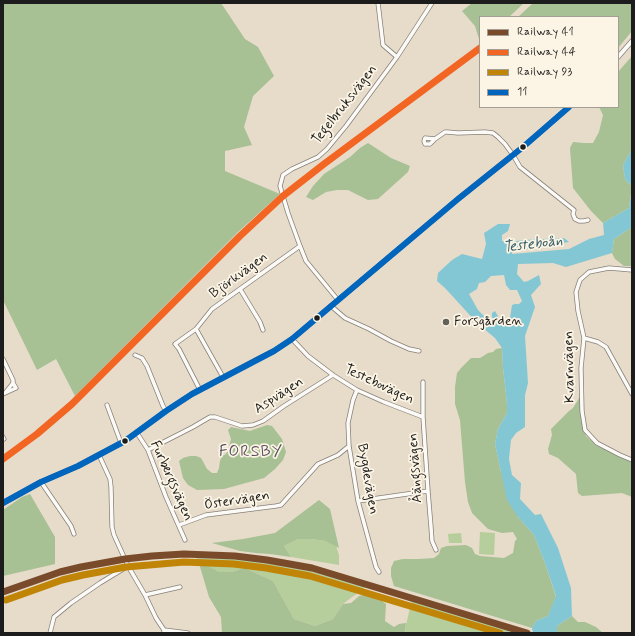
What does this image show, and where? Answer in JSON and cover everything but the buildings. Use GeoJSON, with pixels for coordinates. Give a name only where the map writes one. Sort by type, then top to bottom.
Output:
{"type":"FeatureCollection","features":[{"type":"Feature","properties":{"kind":"street"},"geometry":{"type":"LineString","coordinates":[[378,3],[383,45],[397,57]]}},
{"type":"Feature","properties":{"kind":"street","name":"Tegelbruksvägen"},"geometry":{"type":"LineString","coordinates":[[338,300],[306,261],[288,213],[280,186],[283,175],[292,169],[318,157],[327,149],[397,57],[432,3]]}},
{"type":"Feature","properties":{"kind":"street"},"geometry":{"type":"LineString","coordinates":[[619,57],[632,41]]}},
{"type":"Feature","properties":{"kind":"street"},"geometry":{"type":"LineString","coordinates":[[3,503],[41,482],[99,456],[136,433],[166,410],[192,394],[274,351],[292,339],[568,108]]}},
{"type":"Feature","properties":{"kind":"street"},"geometry":{"type":"LineString","coordinates":[[436,139],[444,132],[493,133],[505,144],[520,168],[574,210],[573,214],[575,219],[579,222],[588,220]]}},
{"type":"Feature","properties":{"kind":"street","name":"Björkvägen"},"geometry":{"type":"LineString","coordinates":[[200,390],[176,344],[196,329],[212,309],[300,246]]}},
{"type":"Feature","properties":{"kind":"street","name":"Kvarnvägen"},"geometry":{"type":"LineString","coordinates":[[632,270],[609,268],[589,272],[580,280],[576,292],[578,311],[584,338],[581,368],[582,411],[585,430],[598,443],[632,460]]}},
{"type":"Feature","properties":{"kind":"street"},"geometry":{"type":"LineString","coordinates":[[240,289],[260,322],[263,330]]}},
{"type":"Feature","properties":{"kind":"street"},"geometry":{"type":"LineString","coordinates":[[331,306],[345,318],[369,329],[391,342],[419,351]]}},
{"type":"Feature","properties":{"kind":"street"},"geometry":{"type":"LineString","coordinates":[[196,329],[223,377]]}},
{"type":"Feature","properties":{"kind":"street"},"geometry":{"type":"LineString","coordinates":[[584,338],[598,342],[606,347],[632,394]]}},
{"type":"Feature","properties":{"kind":"street","name":"Testebovägen"},"geometry":{"type":"LineString","coordinates":[[292,339],[308,356],[333,375],[357,390],[423,417]]}},
{"type":"Feature","properties":{"kind":"street"},"geometry":{"type":"LineString","coordinates":[[135,355],[142,358],[147,366],[166,410]]}},
{"type":"Feature","properties":{"kind":"street"},"geometry":{"type":"LineString","coordinates":[[3,359],[16,388],[4,394]]}},
{"type":"Feature","properties":{"kind":"street","name":"Aspvägen"},"geometry":{"type":"LineString","coordinates":[[148,450],[210,417],[215,417],[242,426],[256,424],[263,421],[333,375]]}},
{"type":"Feature","properties":{"kind":"street","name":"Åängsvägen"},"geometry":{"type":"LineString","coordinates":[[423,382],[423,417],[428,491],[432,540],[436,550]]}},
{"type":"Feature","properties":{"kind":"street","name":"Bygdevägen"},"geometry":{"type":"LineString","coordinates":[[357,390],[353,400],[348,423],[349,446],[358,501],[376,567],[379,572]]}},
{"type":"Feature","properties":{"kind":"street"},"geometry":{"type":"LineString","coordinates":[[107,405],[121,443]]}},
{"type":"Feature","properties":{"kind":"street","name":"Furbergsvägen"},"geometry":{"type":"LineString","coordinates":[[136,433],[148,450],[166,497],[185,540]]}},
{"type":"Feature","properties":{"kind":"street","name":"Östervägen"},"geometry":{"type":"LineString","coordinates":[[179,525],[206,515],[280,505],[318,464],[338,455],[349,446]]}},
{"type":"Feature","properties":{"kind":"street"},"geometry":{"type":"LineString","coordinates":[[99,456],[110,479],[113,531],[128,566],[164,631],[188,633]]}},
{"type":"Feature","properties":{"kind":"street"},"geometry":{"type":"LineString","coordinates":[[41,482],[71,526],[74,534]]}},
{"type":"Feature","properties":{"kind":"street"},"geometry":{"type":"LineString","coordinates":[[358,501],[428,491]]}},
{"type":"Feature","properties":{"kind":"street"},"geometry":{"type":"LineString","coordinates":[[50,633],[54,617],[100,583],[128,566]]}},
{"type":"Feature","properties":{"kind":"street"},"geometry":{"type":"LineString","coordinates":[[145,595],[180,588]]}},
{"type":"Feature","properties":{"kind":"green space"},"geometry":{"type":"Polygon","coordinates":[[[3,3],[221,3],[245,39],[258,47],[274,76],[253,96],[244,127],[252,145],[225,151],[225,171],[280,194],[237,233],[75,396],[56,359],[37,370],[3,300],[3,3]]]}},
{"type":"Feature","properties":{"kind":"green space"},"geometry":{"type":"Polygon","coordinates":[[[472,3],[524,3],[510,16],[479,16],[479,39],[475,26],[462,11],[472,3]]]}},
{"type":"Feature","properties":{"kind":"green space"},"geometry":{"type":"Polygon","coordinates":[[[533,3],[632,3],[632,31],[619,47],[619,16],[519,16],[533,3]]]}},
{"type":"Feature","properties":{"kind":"green space"},"geometry":{"type":"Polygon","coordinates":[[[632,56],[632,149],[623,165],[625,179],[632,186],[629,208],[603,223],[591,211],[573,188],[570,148],[573,142],[593,143],[599,132],[603,115],[600,108],[619,108],[619,71],[632,56]]]}},
{"type":"Feature","properties":{"kind":"green space"},"geometry":{"type":"Polygon","coordinates":[[[368,143],[391,158],[410,166],[408,172],[378,199],[368,200],[348,190],[326,192],[313,200],[306,197],[313,186],[324,174],[368,143]]]}},
{"type":"Feature","properties":{"kind":"green space"},"geometry":{"type":"Polygon","coordinates":[[[632,227],[632,266],[624,266],[615,259],[612,253],[614,239],[632,227]]]}},
{"type":"Feature","properties":{"kind":"green space"},"geometry":{"type":"Polygon","coordinates":[[[502,348],[507,413],[498,429],[495,444],[501,472],[518,517],[534,535],[556,597],[548,616],[536,621],[532,628],[394,586],[391,576],[391,568],[394,561],[403,559],[434,558],[439,554],[441,548],[447,546],[466,545],[472,548],[475,554],[480,556],[504,558],[513,553],[515,541],[517,539],[513,532],[502,533],[488,529],[472,513],[468,502],[465,482],[460,420],[455,404],[457,373],[462,367],[471,358],[480,358],[496,349],[502,348]]]}},
{"type":"Feature","properties":{"kind":"green space"},"geometry":{"type":"Polygon","coordinates":[[[580,396],[582,425],[586,436],[597,446],[632,460],[632,497],[622,493],[582,496],[578,493],[576,474],[558,458],[549,454],[548,449],[552,435],[551,429],[573,408],[580,396]]]}},
{"type":"Feature","properties":{"kind":"green space"},"geometry":{"type":"Polygon","coordinates":[[[267,425],[272,426],[282,439],[286,452],[283,460],[264,478],[224,489],[197,490],[188,485],[183,478],[179,461],[190,456],[201,458],[207,469],[212,473],[217,473],[222,456],[226,454],[228,450],[231,439],[228,430],[231,427],[250,431],[267,425]]]}},
{"type":"Feature","properties":{"kind":"green space"},"geometry":{"type":"Polygon","coordinates":[[[30,494],[55,537],[55,564],[3,576],[3,510],[22,497],[30,494]]]}},
{"type":"Feature","properties":{"kind":"green space"},"geometry":{"type":"Polygon","coordinates":[[[319,500],[330,509],[339,548],[325,541],[298,539],[284,546],[291,557],[240,551],[212,543],[275,533],[319,500]]]}},
{"type":"Feature","properties":{"kind":"green space"},"geometry":{"type":"Polygon","coordinates":[[[480,532],[495,533],[494,555],[479,554],[480,532]]]}},
{"type":"Feature","properties":{"kind":"green space"},"geometry":{"type":"Polygon","coordinates":[[[461,533],[462,543],[449,543],[448,534],[461,533]]]}},
{"type":"Feature","properties":{"kind":"green space"},"geometry":{"type":"Polygon","coordinates":[[[298,539],[325,541],[336,546],[339,555],[339,565],[291,557],[284,546],[298,539]]]}},
{"type":"Feature","properties":{"kind":"green space"},"geometry":{"type":"Polygon","coordinates":[[[196,558],[235,559],[266,563],[311,571],[365,587],[343,604],[333,619],[315,626],[294,619],[273,581],[247,569],[232,572],[219,572],[196,558]]]}},
{"type":"Feature","properties":{"kind":"green space"},"geometry":{"type":"Polygon","coordinates":[[[198,560],[219,572],[232,572],[247,569],[273,581],[294,619],[315,626],[333,619],[343,604],[351,603],[359,596],[371,593],[386,604],[385,621],[394,627],[399,624],[406,623],[405,633],[222,633],[221,617],[209,597],[198,560]]]}},
{"type":"Feature","properties":{"kind":"green space"},"geometry":{"type":"Polygon","coordinates":[[[412,599],[482,622],[521,633],[405,633],[412,599]]]}},
{"type":"Feature","properties":{"kind":"green space"},"geometry":{"type":"Polygon","coordinates":[[[572,616],[578,622],[585,622],[596,627],[603,633],[557,633],[557,626],[572,616]]]}},
{"type":"Feature","properties":{"kind":"water"},"geometry":{"type":"Polygon","coordinates":[[[632,149],[632,186],[625,179],[623,165],[632,149]]]}},
{"type":"Feature","properties":{"kind":"water","name":"Testeboån"},"geometry":{"type":"Polygon","coordinates":[[[632,189],[632,227],[614,239],[612,253],[566,267],[553,263],[518,264],[517,274],[524,282],[539,275],[541,284],[531,295],[535,307],[525,336],[528,383],[525,395],[525,427],[516,433],[511,440],[509,459],[512,475],[521,483],[520,499],[535,515],[541,514],[558,548],[571,588],[572,616],[557,626],[557,633],[533,633],[532,628],[536,621],[548,616],[556,596],[534,535],[518,517],[507,500],[495,444],[498,429],[507,413],[502,348],[495,338],[477,323],[437,281],[438,273],[452,260],[462,254],[482,259],[486,244],[484,233],[498,224],[510,224],[508,231],[502,235],[502,241],[511,242],[564,238],[569,242],[513,251],[512,254],[569,249],[589,239],[604,235],[603,223],[629,208],[632,189]],[[504,275],[491,276],[485,282],[479,283],[477,289],[469,294],[478,310],[489,321],[492,321],[492,313],[495,311],[500,320],[505,321],[510,318],[512,305],[519,304],[522,301],[517,290],[510,290],[506,285],[504,275]]]}},
{"type":"Feature","properties":{"kind":"rail line","name":"44"},"geometry":{"type":"LineString","coordinates":[[3,459],[37,434],[72,404],[240,236],[283,196],[479,49]]}},
{"type":"Feature","properties":{"kind":"rail line","name":"41"},"geometry":{"type":"LineString","coordinates":[[3,592],[60,572],[125,559],[184,554],[235,556],[312,568],[527,633]]}},
{"type":"Feature","properties":{"kind":"rail line","name":"93"},"geometry":{"type":"LineString","coordinates":[[6,600],[62,580],[126,567],[184,562],[234,564],[310,576],[500,633]]}},
{"type":"Feature","properties":{"kind":"transit line","name":"11"},"geometry":{"type":"LineString","coordinates":[[3,503],[41,482],[78,466],[125,441],[192,394],[274,351],[292,339],[568,108]]}},
{"type":"Feature","properties":{"kind":"place","name":"Forsgården"},"geometry":{"type":"Point","coordinates":[446,322]}},
{"type":"Feature","properties":{"kind":"district","name":"FORSBY"},"geometry":{"type":"Point","coordinates":[251,453]}}]}
